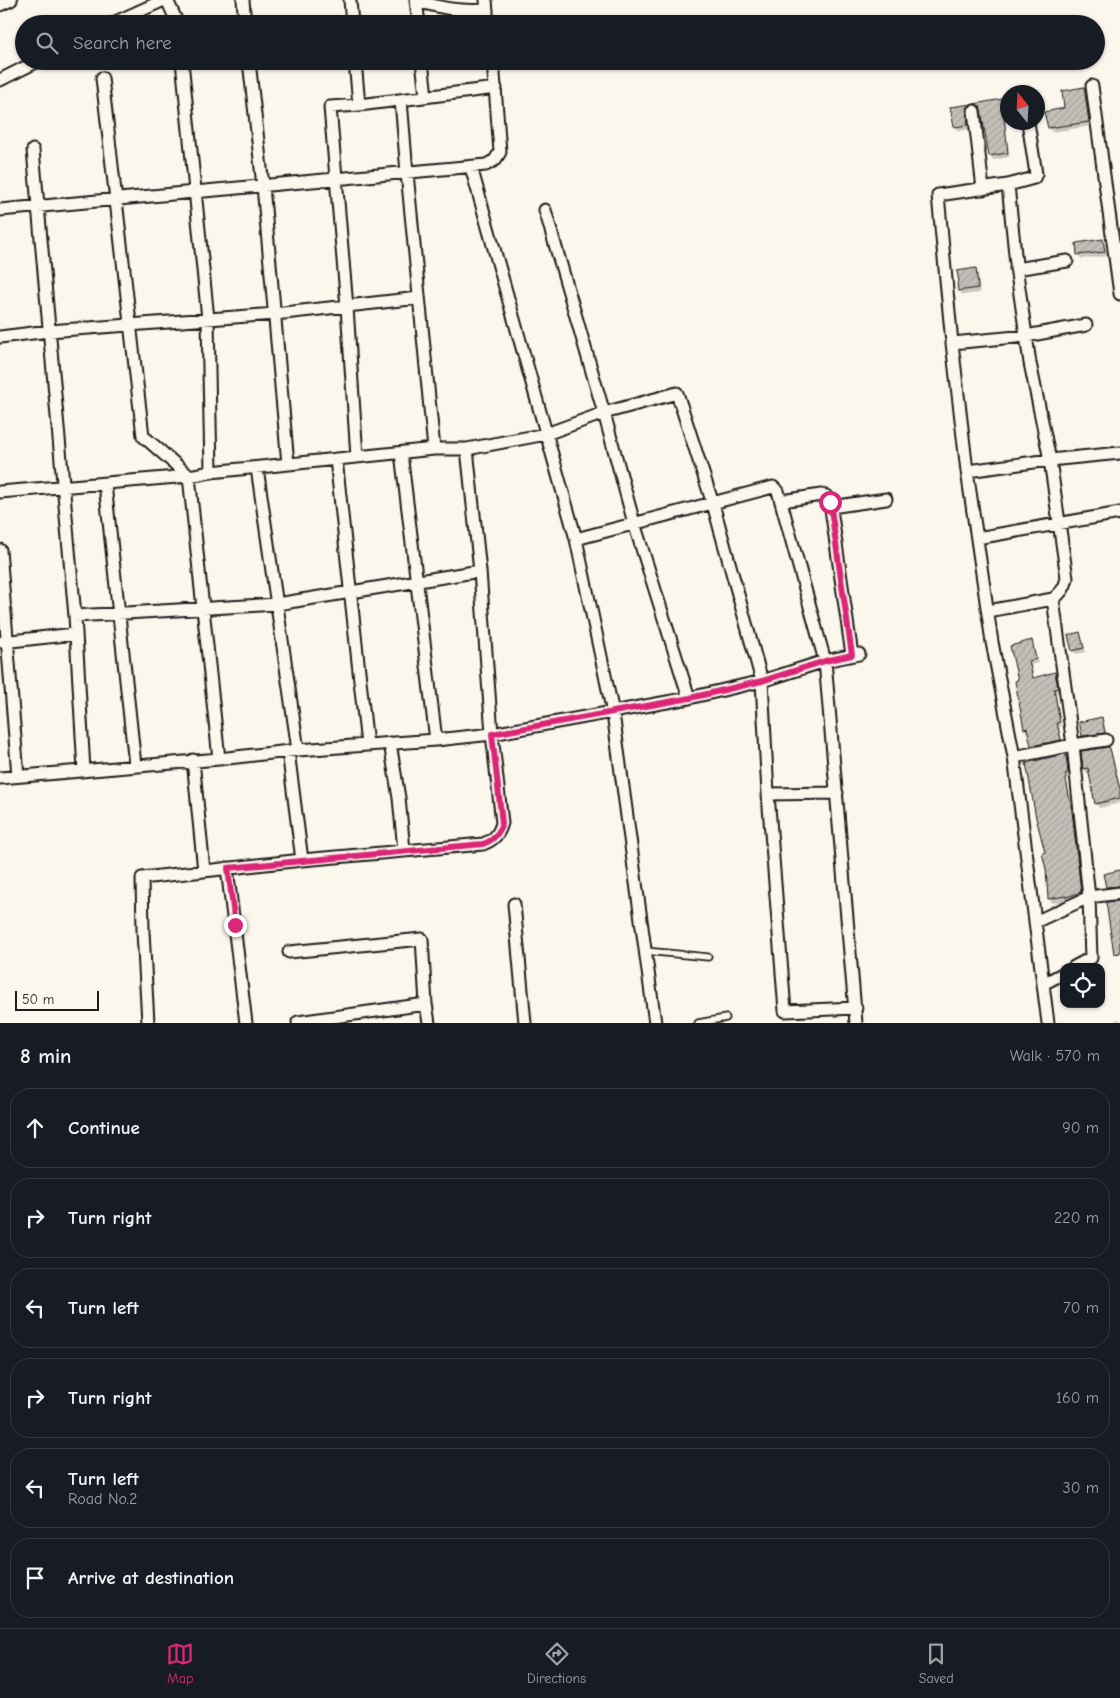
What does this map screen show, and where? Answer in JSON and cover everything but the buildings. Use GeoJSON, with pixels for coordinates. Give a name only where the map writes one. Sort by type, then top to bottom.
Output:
{"type":"FeatureCollection","features":[{"type":"Feature","properties":{"kind":"street"},"geometry":{"type":"LineString","coordinates":[[0,5],[11,0]]}},
{"type":"Feature","properties":{"kind":"street"},"geometry":{"type":"LineString","coordinates":[[131,15],[165,0],[173,15]]}},
{"type":"Feature","properties":{"kind":"street"},"geometry":{"type":"LineString","coordinates":[[243,0],[244,15]]}},
{"type":"Feature","properties":{"kind":"street"},"geometry":{"type":"LineString","coordinates":[[350,0],[351,15]]}},
{"type":"Feature","properties":{"kind":"street"},"geometry":{"type":"LineString","coordinates":[[418,15],[416,0],[450,10],[470,11],[486,5]]}},
{"type":"Feature","properties":{"kind":"street"},"geometry":{"type":"LineString","coordinates":[[0,80],[20,70]]}},
{"type":"Feature","properties":{"kind":"street"},"geometry":{"type":"LineString","coordinates":[[183,70],[208,319],[211,472]]}},
{"type":"Feature","properties":{"kind":"street"},"geometry":{"type":"LineString","coordinates":[[250,70],[263,186],[288,464]]}},
{"type":"Feature","properties":{"kind":"street"},"geometry":{"type":"LineString","coordinates":[[356,70],[359,105]]}},
{"type":"Feature","properties":{"kind":"street"},"geometry":{"type":"LineString","coordinates":[[423,70],[426,96]]}},
{"type":"Feature","properties":{"kind":"street"},"geometry":{"type":"LineString","coordinates":[[0,210],[486,165],[495,160],[500,152],[494,70]]}},
{"type":"Feature","properties":{"kind":"street"},"geometry":{"type":"LineString","coordinates":[[102,78],[143,436],[189,476],[219,759]]}},
{"type":"Feature","properties":{"kind":"street"},"geometry":{"type":"LineString","coordinates":[[1092,86],[1120,294]]}},
{"type":"Feature","properties":{"kind":"street"},"geometry":{"type":"LineString","coordinates":[[357,457],[347,307],[330,107],[496,88]]}},
{"type":"Feature","properties":{"kind":"street"},"geometry":{"type":"LineString","coordinates":[[401,100],[434,449]]}},
{"type":"Feature","properties":{"kind":"street"},"geometry":{"type":"LineString","coordinates":[[974,111],[983,189]]}},
{"type":"Feature","properties":{"kind":"street"},"geometry":{"type":"LineString","coordinates":[[1029,130],[1036,174],[1034,178],[1008,185],[938,195],[952,343],[967,471],[988,611],[1014,757],[1048,1023]]}},
{"type":"Feature","properties":{"kind":"street"},"geometry":{"type":"LineString","coordinates":[[33,150],[75,616],[84,770]]}},
{"type":"Feature","properties":{"kind":"street"},"geometry":{"type":"LineString","coordinates":[[471,167],[576,540],[614,713],[655,1023]]}},
{"type":"Feature","properties":{"kind":"street"},"geometry":{"type":"LineString","coordinates":[[988,611],[1053,599],[1065,586],[1067,578],[1050,460],[1030,363],[1016,269],[1008,185]]}},
{"type":"Feature","properties":{"kind":"street"},"geometry":{"type":"LineString","coordinates":[[545,210],[604,412],[634,523],[690,698]]}},
{"type":"Feature","properties":{"kind":"street"},"geometry":{"type":"LineString","coordinates":[[1016,269],[1067,261]]}},
{"type":"Feature","properties":{"kind":"street"},"geometry":{"type":"LineString","coordinates":[[0,337],[131,324],[275,314],[419,298]]}},
{"type":"Feature","properties":{"kind":"street"},"geometry":{"type":"LineString","coordinates":[[952,343],[1026,336],[1086,325]]}},
{"type":"Feature","properties":{"kind":"street"},"geometry":{"type":"LineString","coordinates":[[0,492],[189,476],[211,472],[434,449],[467,449],[546,434],[604,412],[677,393],[713,504],[762,681],[768,794],[785,1011],[856,1008]]}},
{"type":"Feature","properties":{"kind":"street"},"geometry":{"type":"LineString","coordinates":[[148,1023],[142,878],[302,860],[483,844],[490,841],[499,832],[502,823],[492,734],[480,571],[467,449]]}},
{"type":"Feature","properties":{"kind":"street"},"geometry":{"type":"LineString","coordinates":[[402,453],[436,740]]}},
{"type":"Feature","properties":{"kind":"street"},"geometry":{"type":"LineString","coordinates":[[967,471],[1120,453]]}},
{"type":"Feature","properties":{"kind":"street"},"geometry":{"type":"LineString","coordinates":[[336,460],[367,745]]}},
{"type":"Feature","properties":{"kind":"street"},"geometry":{"type":"LineString","coordinates":[[257,468],[277,604],[293,751],[302,860]]}},
{"type":"Feature","properties":{"kind":"street"},"geometry":{"type":"LineString","coordinates":[[105,484],[135,765]]}},
{"type":"Feature","properties":{"kind":"street"},"geometry":{"type":"LineString","coordinates":[[576,540],[773,487],[778,491],[825,661],[856,1023]]}},
{"type":"Feature","properties":{"kind":"street"},"geometry":{"type":"LineString","coordinates":[[0,778],[492,734],[690,698],[762,681],[825,661],[855,654],[830,502],[826,496],[821,495],[782,501]]}},
{"type":"Feature","properties":{"kind":"street"},"geometry":{"type":"LineString","coordinates":[[831,507],[886,499]]}},
{"type":"Feature","properties":{"kind":"street"},"geometry":{"type":"LineString","coordinates":[[977,538],[1120,513]]}},
{"type":"Feature","properties":{"kind":"street"},"geometry":{"type":"LineString","coordinates":[[0,550],[4,642],[18,776]]}},
{"type":"Feature","properties":{"kind":"street"},"geometry":{"type":"LineString","coordinates":[[75,616],[277,604],[480,571]]}},
{"type":"Feature","properties":{"kind":"street"},"geometry":{"type":"LineString","coordinates":[[1053,599],[1073,746],[1089,897],[1091,958],[1082,963]]}},
{"type":"Feature","properties":{"kind":"street"},"geometry":{"type":"LineString","coordinates":[[4,642],[75,634]]}},
{"type":"Feature","properties":{"kind":"street"},"geometry":{"type":"LineString","coordinates":[[1014,757],[1106,740]]}},
{"type":"Feature","properties":{"kind":"street"},"geometry":{"type":"LineString","coordinates":[[390,743],[399,798],[404,850]]}},
{"type":"Feature","properties":{"kind":"street"},"geometry":{"type":"LineString","coordinates":[[192,760],[204,871]]}},
{"type":"Feature","properties":{"kind":"street"},"geometry":{"type":"LineString","coordinates":[[768,794],[837,793]]}},
{"type":"Feature","properties":{"kind":"street"},"geometry":{"type":"LineString","coordinates":[[228,868],[246,1023]]}},
{"type":"Feature","properties":{"kind":"street"},"geometry":{"type":"LineString","coordinates":[[1036,922],[1089,897],[1120,893]]}},
{"type":"Feature","properties":{"kind":"street"},"geometry":{"type":"LineString","coordinates":[[514,904],[525,1023]]}},
{"type":"Feature","properties":{"kind":"street"},"geometry":{"type":"LineString","coordinates":[[289,952],[422,939],[429,1023]]}},
{"type":"Feature","properties":{"kind":"street"},"geometry":{"type":"LineString","coordinates":[[1043,984],[1060,974]]}},
{"type":"Feature","properties":{"kind":"street"},"geometry":{"type":"LineString","coordinates":[[298,1022],[426,1004]]}},
{"type":"Feature","properties":{"kind":"lane"},"geometry":{"type":"LineString","coordinates":[[645,951],[708,957]]}},
{"type":"Feature","properties":{"kind":"lane"},"geometry":{"type":"LineString","coordinates":[[698,1023],[726,1018]]}},
{"type":"Feature","properties":{"kind":"route"},"geometry":{"type":"LineString","coordinates":[[235,925],[228,868],[483,844],[496,837],[502,823],[492,734],[690,698],[762,681],[825,661],[852,655],[830,502]]}}]}
